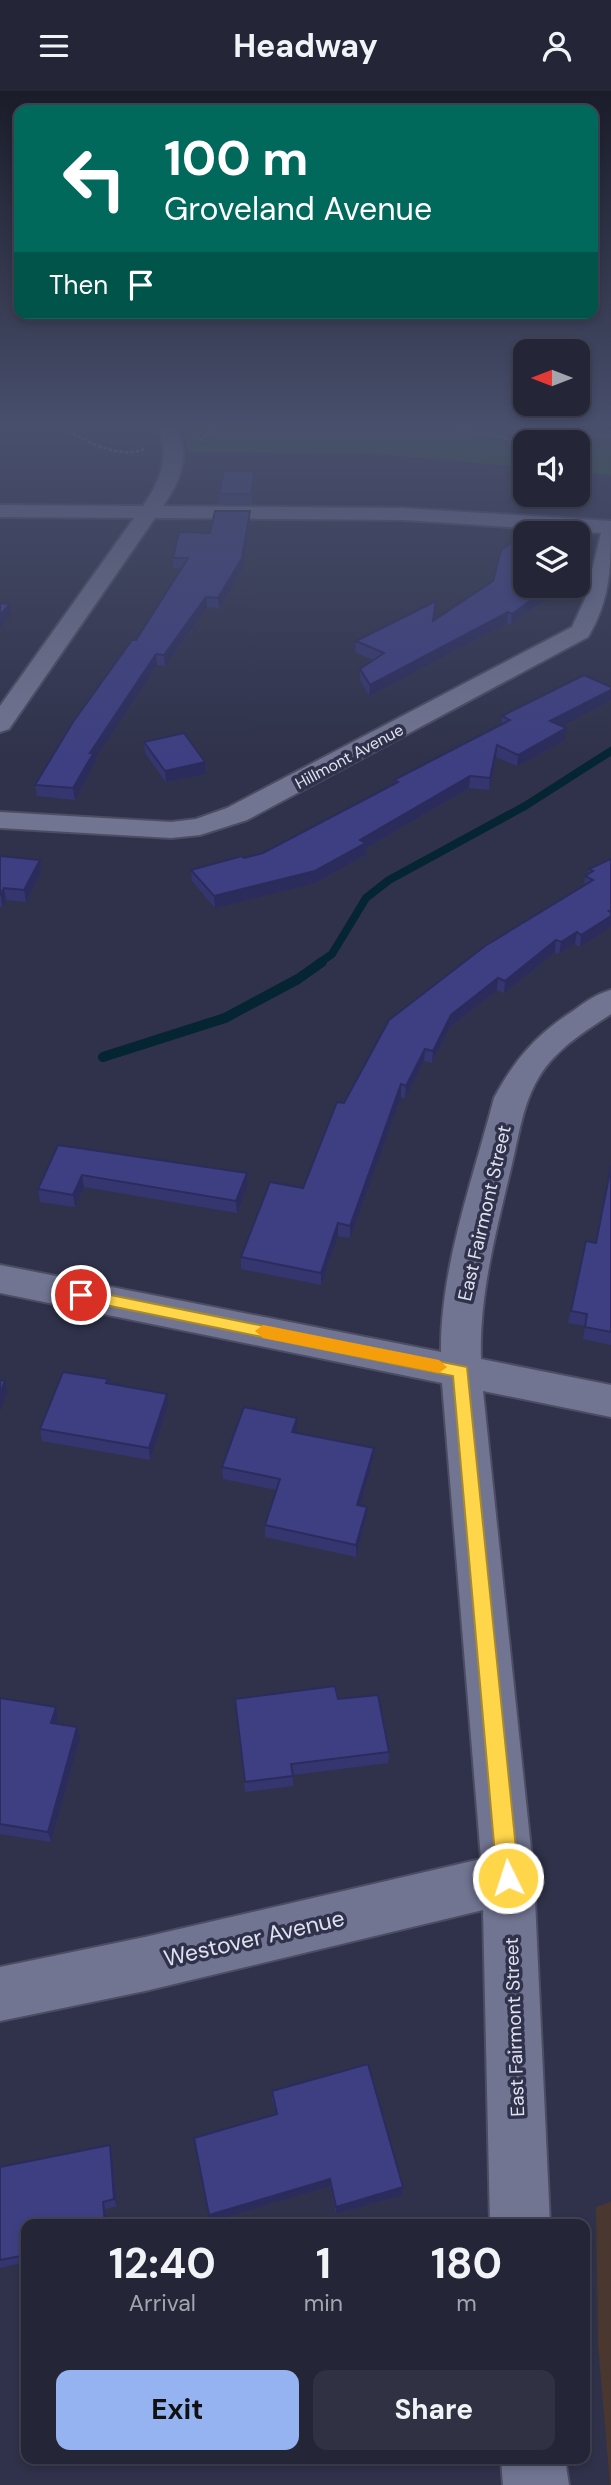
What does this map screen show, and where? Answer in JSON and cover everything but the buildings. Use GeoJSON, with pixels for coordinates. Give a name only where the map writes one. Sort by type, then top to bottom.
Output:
{"type":"FeatureCollection","features":[{"type":"Feature","properties":{"kind":"street"},"geometry":{"type":"LineString","coordinates":[[0,724],[133,536]]}},
{"type":"Feature","properties":{"kind":"street","name":"Hillmont Avenue"},"geometry":{"type":"LineString","coordinates":[[0,820],[171,830],[200,827],[237,814],[580,632],[593,608],[611,536]]}},
{"type":"Feature","properties":{"kind":"street","name":"East Fairmont Street"},"geometry":{"type":"LineString","coordinates":[[520,2219],[508,1878],[461,1371],[460,1320],[468,1272],[511,1098],[523,1075],[540,1052],[561,1034],[611,1000]]}},
{"type":"Feature","properties":{"kind":"street"},"geometry":{"type":"LineString","coordinates":[[0,1279],[611,1401]]}},
{"type":"Feature","properties":{"kind":"street","name":"Westover Avenue"},"geometry":{"type":"LineString","coordinates":[[0,1994],[145,1964],[508,1878]]}},
{"type":"Feature","properties":{"kind":"street"},"geometry":{"type":"LineString","coordinates":[[534,2464],[536,2485]]}},
{"type":"Feature","properties":{"kind":"shaded area"},"geometry":{"type":"Polygon","coordinates":[[[611,2202],[610,2485],[598,2344],[596,2207],[611,2202]]]}},
{"type":"Feature","properties":{"kind":"waterway"},"geometry":{"type":"LineString","coordinates":[[319,963],[332,954],[366,898],[389,880],[525,806],[611,751]]}},
{"type":"Feature","properties":{"kind":"waterway"},"geometry":{"type":"LineString","coordinates":[[103,1057],[225,1018],[298,979],[322,962]]}},
{"type":"Feature","properties":{"kind":"slow traffic"},"geometry":{"type":"LineString","coordinates":[[263,1331],[439,1367]]}},
{"type":"Feature","properties":{"kind":"route"},"geometry":{"type":"LineString","coordinates":[[81,1295],[461,1371],[508,1878]]}}]}
